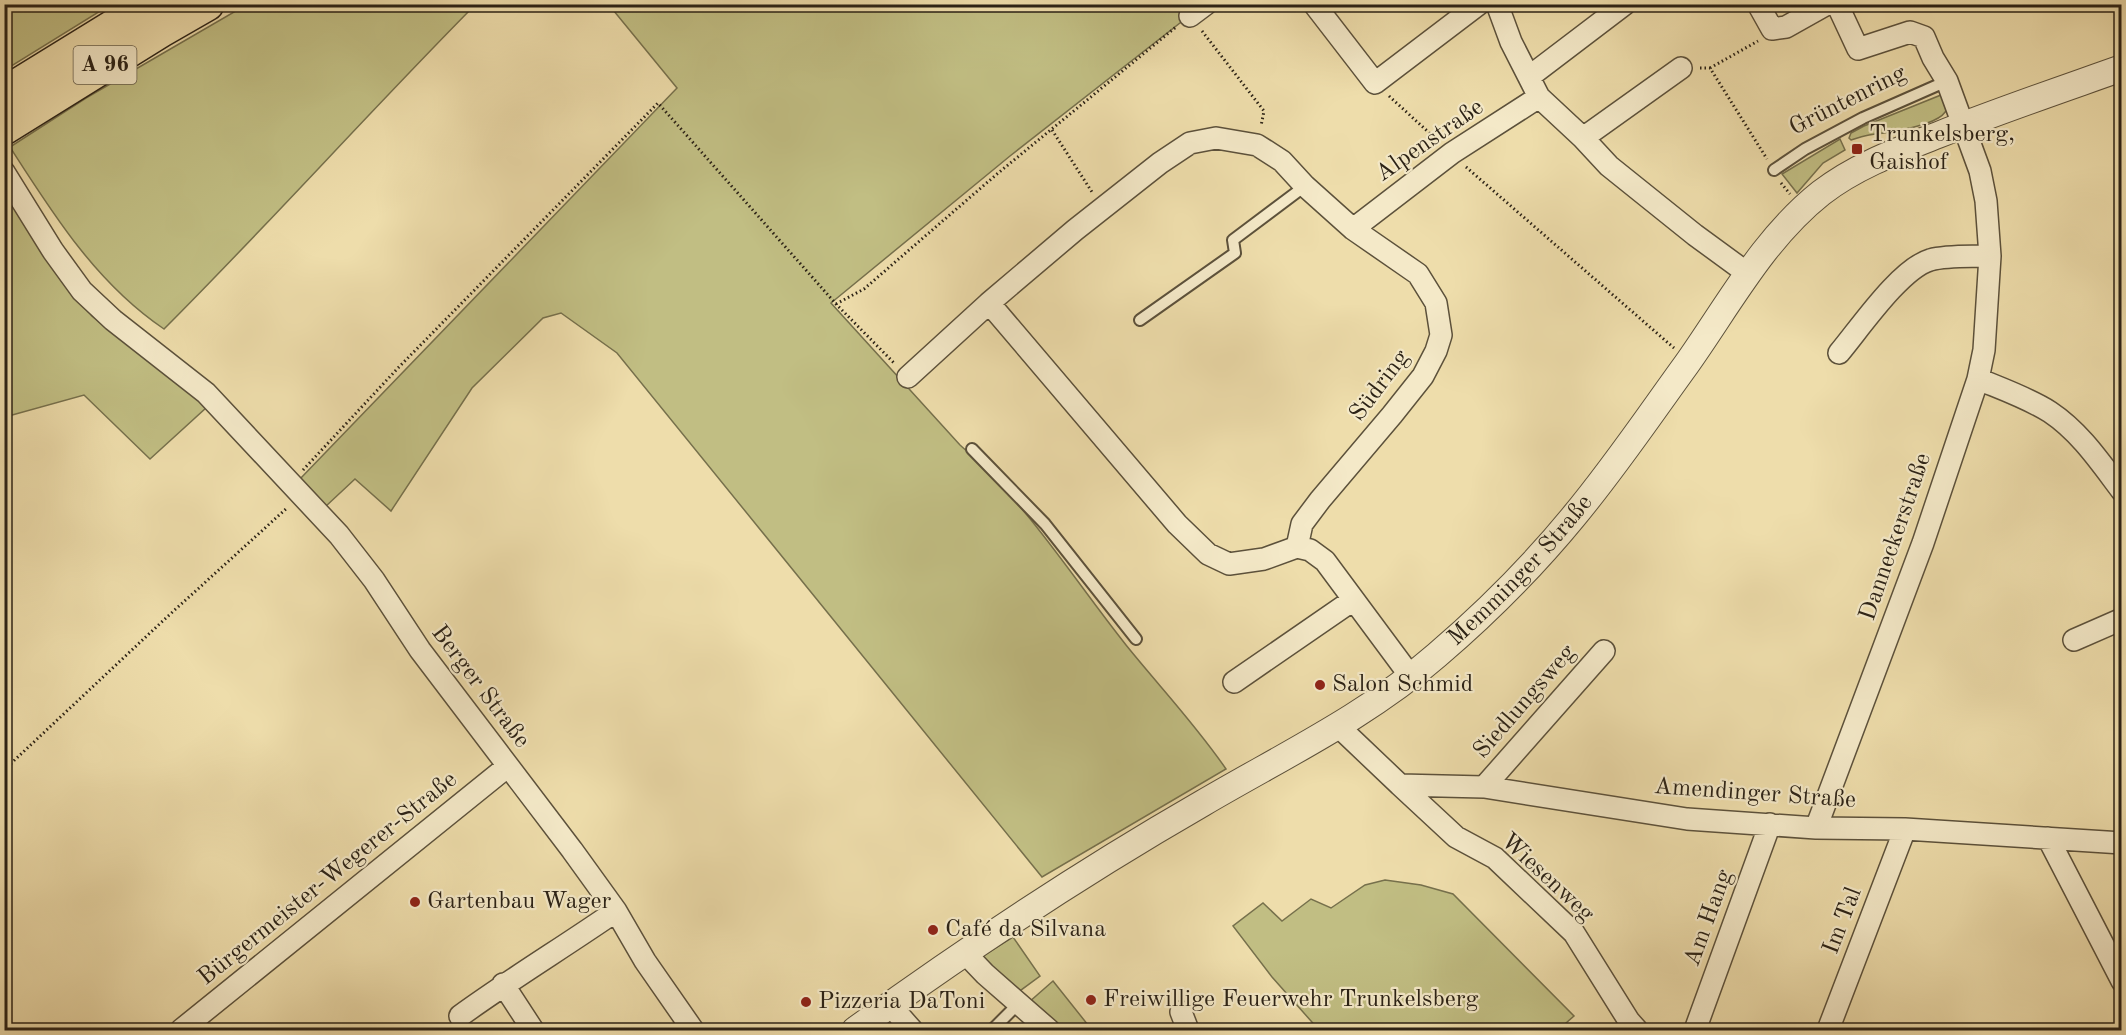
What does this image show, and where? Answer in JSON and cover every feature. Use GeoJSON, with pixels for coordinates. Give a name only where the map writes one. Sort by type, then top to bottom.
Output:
{"type":"FeatureCollection","features":[{"type":"Feature","properties":{"kind":"highway","name":"A 96"},"geometry":{"type":"LineString","coordinates":[[4,94],[150,4]]}},
{"type":"Feature","properties":{"kind":"highway","name":"A 96"},"geometry":{"type":"LineString","coordinates":[[4,128],[207,4]]}},
{"type":"Feature","properties":{"kind":"street"},"geometry":{"type":"LineString","coordinates":[[1314,4],[1375,83],[1479,4]]}},
{"type":"Feature","properties":{"kind":"street"},"geometry":{"type":"LineString","coordinates":[[1497,4],[1511,42],[1539,97],[1609,166],[1695,235],[1747,273]]}},
{"type":"Feature","properties":{"kind":"street"},"geometry":{"type":"LineString","coordinates":[[1529,77],[1625,4]]}},
{"type":"Feature","properties":{"kind":"street"},"geometry":{"type":"LineString","coordinates":[[1758,4],[1772,29],[1786,27],[1827,4]]}},
{"type":"Feature","properties":{"kind":"street","name":"Grüntenring"},"geometry":{"type":"LineString","coordinates":[[1837,4],[1858,48],[1910,32],[1924,37],[1932,58],[1947,81],[1964,125]]}},
{"type":"Feature","properties":{"kind":"street"},"geometry":{"type":"LineString","coordinates":[[1582,138],[1681,68]]}},
{"type":"Feature","properties":{"kind":"street","name":"Memminger Straße"},"geometry":{"type":"LineString","coordinates":[[855,1030],[1057,892],[1201,804],[1371,706],[1436,656],[1524,572],[1575,516],[1689,361],[1747,273],[1805,207],[1851,172],[1964,125],[2121,68]]}},
{"type":"Feature","properties":{"kind":"street","name":"Alpenstraße"},"geometry":{"type":"LineString","coordinates":[[1353,229],[1452,153],[1539,97]]}},
{"type":"Feature","properties":{"kind":"street","name":"Danneckerstraße"},"geometry":{"type":"LineString","coordinates":[[1816,828],[1923,543],[1978,379],[1987,322],[1990,256],[1986,201],[1980,171],[1964,125]]}},
{"type":"Feature","properties":{"kind":"street","name":"Südring"},"geometry":{"type":"LineString","coordinates":[[908,377],[989,303],[1104,207],[1160,163],[1190,143],[1216,138],[1257,145],[1281,161],[1353,229],[1418,274],[1436,303],[1441,335],[1436,351],[1423,376],[1302,524],[1297,547]]}},
{"type":"Feature","properties":{"kind":"street","name":"Berger Straße"},"geometry":{"type":"LineString","coordinates":[[4,172],[53,251],[82,291],[96,305],[206,393],[296,488],[353,553],[420,650],[549,819],[615,911],[645,961],[693,1030]]}},
{"type":"Feature","properties":{"kind":"street"},"geometry":{"type":"LineString","coordinates":[[1839,353],[1899,280],[1916,267],[1929,260],[1990,256]]}},
{"type":"Feature","properties":{"kind":"street"},"geometry":{"type":"LineString","coordinates":[[989,303],[1177,524],[1208,554],[1229,564],[1264,559],[1297,547],[1310,550],[1324,561],[1411,676]]}},
{"type":"Feature","properties":{"kind":"street"},"geometry":{"type":"LineString","coordinates":[[1978,379],[2035,403],[2060,420],[2076,433],[2093,452],[2121,491]]}},
{"type":"Feature","properties":{"kind":"street"},"geometry":{"type":"LineString","coordinates":[[1234,682],[1353,600]]}},
{"type":"Feature","properties":{"kind":"street"},"geometry":{"type":"LineString","coordinates":[[2074,640],[2121,619]]}},
{"type":"Feature","properties":{"kind":"street","name":"Siedlungsweg"},"geometry":{"type":"LineString","coordinates":[[1484,787],[1604,651]]}},
{"type":"Feature","properties":{"kind":"street"},"geometry":{"type":"LineString","coordinates":[[1338,726],[1400,785]]}},
{"type":"Feature","properties":{"kind":"street","name":"Bürgermeister-Wegerer-Straße"},"geometry":{"type":"LineString","coordinates":[[181,1030],[508,766]]}},
{"type":"Feature","properties":{"kind":"street","name":"Amendinger Straße"},"geometry":{"type":"LineString","coordinates":[[1400,785],[1484,787],[1687,819],[1816,828],[1905,829],[2121,843]]}},
{"type":"Feature","properties":{"kind":"street","name":"Wiesenweg"},"geometry":{"type":"LineString","coordinates":[[1400,785],[1456,837],[1495,858],[1574,933],[1629,1021],[1637,1030]]}},
{"type":"Feature","properties":{"kind":"street","name":"Am Hang"},"geometry":{"type":"LineString","coordinates":[[1695,1030],[1770,824]]}},
{"type":"Feature","properties":{"kind":"street","name":"Im Tal"},"geometry":{"type":"LineString","coordinates":[[1828,1030],[1905,829]]}},
{"type":"Feature","properties":{"kind":"street"},"geometry":{"type":"LineString","coordinates":[[2048,838],[2121,981]]}},
{"type":"Feature","properties":{"kind":"street"},"geometry":{"type":"LineString","coordinates":[[460,1016],[503,984],[561,949],[615,911]]}},
{"type":"Feature","properties":{"kind":"street"},"geometry":{"type":"LineString","coordinates":[[965,953],[985,974],[1049,1030]]}},
{"type":"Feature","properties":{"kind":"street"},"geometry":{"type":"LineString","coordinates":[[503,984],[532,1030]]}},
{"type":"Feature","properties":{"kind":"street"},"geometry":{"type":"LineString","coordinates":[[890,1005],[912,1030]]}},
{"type":"Feature","properties":{"kind":"lane","name":"Grüntenring"},"geometry":{"type":"LineString","coordinates":[[1774,170],[1805,149],[1863,117],[1947,81]]}},
{"type":"Feature","properties":{"kind":"lane"},"geometry":{"type":"LineString","coordinates":[[1140,320],[1235,253],[1233,240],[1305,186]]}},
{"type":"Feature","properties":{"kind":"lane"},"geometry":{"type":"LineString","coordinates":[[972,449],[1046,524],[1136,639]]}},
{"type":"Feature","properties":{"kind":"lane"},"geometry":{"type":"LineString","coordinates":[[992,1030],[1018,1004]]}},
{"type":"Feature","properties":{"kind":"path"},"geometry":{"type":"LineString","coordinates":[[836,304],[864,289],[998,174],[1198,10],[1264,111],[1257,145]]}},
{"type":"Feature","properties":{"kind":"path"},"geometry":{"type":"LineString","coordinates":[[1681,68],[1710,68],[1758,41],[1772,29]]}},
{"type":"Feature","properties":{"kind":"path"},"geometry":{"type":"LineString","coordinates":[[1710,68],[1784,188],[1805,207]]}},
{"type":"Feature","properties":{"kind":"path"},"geometry":{"type":"LineString","coordinates":[[1375,83],[1524,220],[1680,352]]}},
{"type":"Feature","properties":{"kind":"path"},"geometry":{"type":"LineString","coordinates":[[4,770],[167,617],[296,488],[398,368],[658,103],[836,304],[908,377]]}},
{"type":"Feature","properties":{"kind":"path"},"geometry":{"type":"LineString","coordinates":[[1052,130],[1104,207]]}},
{"type":"Feature","properties":{"kind":"shaded area"},"geometry":{"type":"Polygon","coordinates":[[[5,4],[110,5],[5,70],[5,4]]]}},
{"type":"Feature","properties":{"kind":"shaded area"},"geometry":{"type":"Polygon","coordinates":[[[246,5],[475,5],[164,329],[117,291],[97,269],[60,222],[10,147],[86,98],[246,5]]]}},
{"type":"Feature","properties":{"kind":"shaded area"},"geometry":{"type":"Polygon","coordinates":[[[609,5],[1194,5],[1185,19],[1010,156],[831,303],[1027,515],[1126,645],[1190,721],[1226,769],[1042,877],[617,353],[561,313],[543,318],[472,388],[391,511],[355,479],[325,507],[299,480],[677,88],[609,5]]]}},
{"type":"Feature","properties":{"kind":"shaded area"},"geometry":{"type":"Polygon","coordinates":[[[1941,95],[1947,105],[1944,113],[1935,120],[1905,129],[1851,140],[1849,138],[1851,133],[1864,126],[1941,95]]]}},
{"type":"Feature","properties":{"kind":"shaded area"},"geometry":{"type":"Polygon","coordinates":[[[1840,139],[1845,150],[1823,163],[1797,193],[1782,174],[1840,139]]]}},
{"type":"Feature","properties":{"kind":"shaded area"},"geometry":{"type":"Polygon","coordinates":[[[4,192],[68,287],[92,316],[207,407],[150,459],[84,395],[5,417],[4,192]]]}},
{"type":"Feature","properties":{"kind":"shaded area"},"geometry":{"type":"Polygon","coordinates":[[[1385,880],[1421,885],[1453,894],[1574,1016],[1558,1030],[1319,1030],[1272,977],[1233,926],[1263,903],[1282,921],[1311,899],[1331,908],[1365,885],[1385,880]]]}},
{"type":"Feature","properties":{"kind":"shaded area"},"geometry":{"type":"Polygon","coordinates":[[[1013,937],[1040,976],[1013,996],[976,960],[1013,937]]]}},
{"type":"Feature","properties":{"kind":"shaded area"},"geometry":{"type":"Polygon","coordinates":[[[1053,981],[1092,1030],[1060,1030],[1028,1003],[1053,981]]]}},
{"type":"Feature","properties":{"kind":"place","name":"Trunkelsberg, Gaishof"},"geometry":{"type":"Point","coordinates":[1857,149]}},
{"type":"Feature","properties":{"kind":"place","name":"Salon Schmid"},"geometry":{"type":"Point","coordinates":[1320,685]}},
{"type":"Feature","properties":{"kind":"place","name":"Gartenbau Wager"},"geometry":{"type":"Point","coordinates":[415,902]}},
{"type":"Feature","properties":{"kind":"place","name":"Café da Silvana"},"geometry":{"type":"Point","coordinates":[933,930]}},
{"type":"Feature","properties":{"kind":"place","name":"Freiwillige Feuerwehr Trunkelsberg"},"geometry":{"type":"Point","coordinates":[1091,1000]}},
{"type":"Feature","properties":{"kind":"place","name":"Pizzeria DaToni"},"geometry":{"type":"Point","coordinates":[806,1002]}}]}
